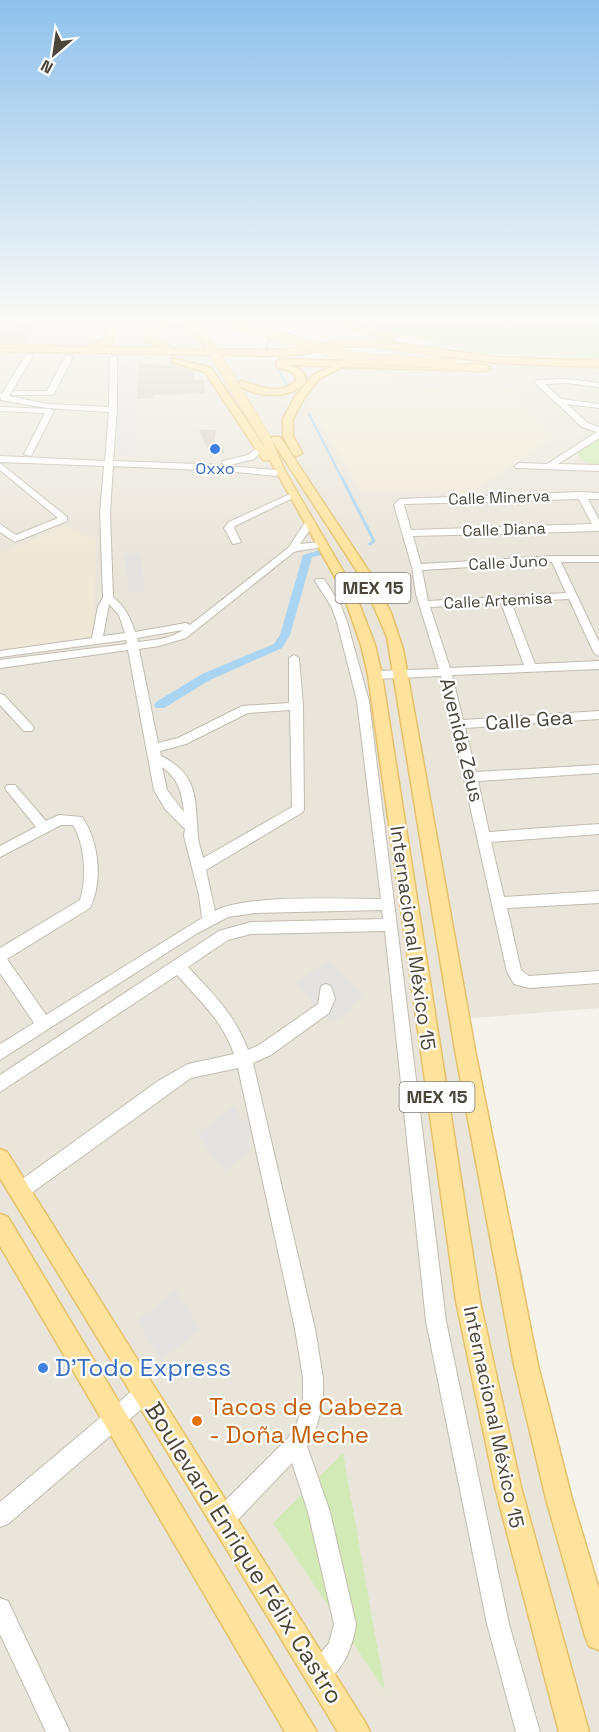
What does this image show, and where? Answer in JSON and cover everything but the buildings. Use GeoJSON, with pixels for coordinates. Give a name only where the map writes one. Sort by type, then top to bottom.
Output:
{"type":"FeatureCollection","features":[{"type":"Feature","properties":{"kind":"main road"},"geometry":{"type":"LineString","coordinates":[[233,400],[268,442]]}},
{"type":"Feature","properties":{"kind":"main road","name":"Internacional México 15"},"geometry":{"type":"LineString","coordinates":[[243,400],[290,482],[321,545],[348,590],[368,645],[375,675],[468,1301],[508,1487],[574,1732]]}},
{"type":"Feature","properties":{"kind":"main road","name":"Internacional México 15"},"geometry":{"type":"LineString","coordinates":[[250,400],[268,442],[290,482],[346,543],[380,601],[399,651],[400,673],[465,1050],[526,1365],[559,1499],[599,1635]]}},
{"type":"Feature","properties":{"kind":"main road"},"geometry":{"type":"LineString","coordinates":[[290,482],[306,469],[288,436],[288,419],[298,400]]}},
{"type":"Feature","properties":{"kind":"main road","name":"Boulevard Enrique Félix Castro"},"geometry":{"type":"LineString","coordinates":[[0,1159],[222,1520],[356,1732]]}},
{"type":"Feature","properties":{"kind":"main road","name":"Boulevard Enrique Félix Castro"},"geometry":{"type":"LineString","coordinates":[[0,1225],[302,1732]]}},
{"type":"Feature","properties":{"kind":"street"},"geometry":{"type":"LineString","coordinates":[[23,400],[47,406],[113,410]]}},
{"type":"Feature","properties":{"kind":"street"},"geometry":{"type":"LineString","coordinates":[[97,640],[103,606],[108,598],[105,513],[113,400]]}},
{"type":"Feature","properties":{"kind":"street"},"geometry":{"type":"LineString","coordinates":[[558,401],[599,406]]}},
{"type":"Feature","properties":{"kind":"street"},"geometry":{"type":"LineString","coordinates":[[558,401],[585,425],[599,430]]}},
{"type":"Feature","properties":{"kind":"street"},"geometry":{"type":"LineString","coordinates":[[0,407],[50,411],[28,454]]}},
{"type":"Feature","properties":{"kind":"street"},"geometry":{"type":"LineString","coordinates":[[548,467],[599,434]]}},
{"type":"Feature","properties":{"kind":"street"},"geometry":{"type":"LineString","coordinates":[[0,459],[231,462],[251,457],[268,442]]}},
{"type":"Feature","properties":{"kind":"street"},"geometry":{"type":"LineString","coordinates":[[571,451],[574,459],[584,468]]}},
{"type":"Feature","properties":{"kind":"street"},"geometry":{"type":"LineString","coordinates":[[0,453],[108,460],[290,482]]}},
{"type":"Feature","properties":{"kind":"street"},"geometry":{"type":"LineString","coordinates":[[0,466],[64,519],[15,539],[0,527]]}},
{"type":"Feature","properties":{"kind":"street"},"geometry":{"type":"LineString","coordinates":[[519,466],[599,468]]}},
{"type":"Feature","properties":{"kind":"street"},"geometry":{"type":"LineString","coordinates":[[236,542],[229,528],[232,524],[290,482]]}},
{"type":"Feature","properties":{"kind":"street"},"geometry":{"type":"LineString","coordinates":[[581,495],[599,527]]}},
{"type":"Feature","properties":{"kind":"street","name":"Calle Minerva"},"geometry":{"type":"LineString","coordinates":[[400,502],[599,496]]}},
{"type":"Feature","properties":{"kind":"street","name":"Avenida Zeus"},"geometry":{"type":"LineString","coordinates":[[400,502],[424,604],[446,673],[472,777],[514,972],[519,979],[529,982],[599,977]]}},
{"type":"Feature","properties":{"kind":"street"},"geometry":{"type":"LineString","coordinates":[[0,654],[97,640],[159,643],[182,636],[291,550],[310,522]]}},
{"type":"Feature","properties":{"kind":"street","name":"Calle Diana"},"geometry":{"type":"LineString","coordinates":[[408,533],[599,527]]}},
{"type":"Feature","properties":{"kind":"street"},"geometry":{"type":"LineString","coordinates":[[291,550],[308,545],[321,545]]}},
{"type":"Feature","properties":{"kind":"street"},"geometry":{"type":"LineString","coordinates":[[555,559],[599,653]]}},
{"type":"Feature","properties":{"kind":"street","name":"Calle Juno"},"geometry":{"type":"LineString","coordinates":[[417,567],[555,559],[599,560]]}},
{"type":"Feature","properties":{"kind":"street"},"geometry":{"type":"LineString","coordinates":[[320,580],[336,606],[342,622],[363,701],[436,1321],[498,1624],[528,1732]]}},
{"type":"Feature","properties":{"kind":"street","name":"Calle Artemisa"},"geometry":{"type":"LineString","coordinates":[[424,604],[572,596]]}},
{"type":"Feature","properties":{"kind":"street"},"geometry":{"type":"LineString","coordinates":[[108,598],[119,607],[124,615],[132,641],[155,754],[155,774],[159,789],[174,811],[192,827]]}},
{"type":"Feature","properties":{"kind":"street"},"geometry":{"type":"LineString","coordinates":[[505,600],[531,669]]}},
{"type":"Feature","properties":{"kind":"street"},"geometry":{"type":"LineString","coordinates":[[584,621],[599,620]]}},
{"type":"Feature","properties":{"kind":"street"},"geometry":{"type":"LineString","coordinates":[[0,664],[132,641]]}},
{"type":"Feature","properties":{"kind":"street"},"geometry":{"type":"LineString","coordinates":[[200,867],[298,809],[294,658]]}},
{"type":"Feature","properties":{"kind":"street"},"geometry":{"type":"LineString","coordinates":[[375,675],[599,665]]}},
{"type":"Feature","properties":{"kind":"street"},"geometry":{"type":"LineString","coordinates":[[0,698],[27,728]]}},
{"type":"Feature","properties":{"kind":"street"},"geometry":{"type":"LineString","coordinates":[[155,754],[250,707],[297,706]]}},
{"type":"Feature","properties":{"kind":"street","name":"Calle Gea"},"geometry":{"type":"LineString","coordinates":[[459,724],[599,715]]}},
{"type":"Feature","properties":{"kind":"street"},"geometry":{"type":"LineString","coordinates":[[155,754],[183,779],[188,791],[191,836],[200,867],[209,919]]}},
{"type":"Feature","properties":{"kind":"street"},"geometry":{"type":"LineString","coordinates":[[472,777],[599,769]]}},
{"type":"Feature","properties":{"kind":"street"},"geometry":{"type":"LineString","coordinates":[[11,788],[44,828]]}},
{"type":"Feature","properties":{"kind":"street"},"geometry":{"type":"LineString","coordinates":[[0,852],[66,818],[77,820],[84,827],[91,882],[89,899],[78,910],[0,955]]}},
{"type":"Feature","properties":{"kind":"street"},"geometry":{"type":"LineString","coordinates":[[485,837],[599,829]]}},
{"type":"Feature","properties":{"kind":"street"},"geometry":{"type":"LineString","coordinates":[[498,903],[599,897]]}},
{"type":"Feature","properties":{"kind":"street"},"geometry":{"type":"LineString","coordinates":[[0,1053],[209,919],[237,909],[387,904]]}},
{"type":"Feature","properties":{"kind":"street"},"geometry":{"type":"LineString","coordinates":[[0,1084],[215,940],[243,929],[391,925]]}},
{"type":"Feature","properties":{"kind":"street"},"geometry":{"type":"LineString","coordinates":[[0,961],[44,1024]]}},
{"type":"Feature","properties":{"kind":"street"},"geometry":{"type":"LineString","coordinates":[[178,966],[233,1029],[244,1059],[300,1307],[313,1378],[311,1412],[306,1428],[296,1444],[222,1520]]}},
{"type":"Feature","properties":{"kind":"street"},"geometry":{"type":"LineString","coordinates":[[20,1191],[188,1071],[244,1059],[265,1050],[324,1008],[327,999],[326,991]]}},
{"type":"Feature","properties":{"kind":"street"},"geometry":{"type":"LineString","coordinates":[[0,1516],[145,1393]]}},
{"type":"Feature","properties":{"kind":"street"},"geometry":{"type":"LineString","coordinates":[[296,1444],[319,1512],[345,1624],[344,1639],[340,1648],[320,1673]]}},
{"type":"Feature","properties":{"kind":"street"},"geometry":{"type":"LineString","coordinates":[[0,1609],[58,1732]]}},
{"type":"Feature","properties":{"kind":"shaded area"},"geometry":{"type":"Polygon","coordinates":[[[0,400],[599,400],[599,1008],[462,1019],[523,1277],[567,1538],[599,1643],[599,1732],[0,1732],[0,400]]]}},
{"type":"Feature","properties":{"kind":"shaded area"},"geometry":{"type":"Polygon","coordinates":[[[136,400],[135,456],[117,455],[117,401],[136,400]]]}},
{"type":"Feature","properties":{"kind":"shaded area"},"geometry":{"type":"Polygon","coordinates":[[[306,400],[520,400],[554,436],[467,495],[361,491],[306,400]]]}},
{"type":"Feature","properties":{"kind":"shaded area"},"geometry":{"type":"Polygon","coordinates":[[[66,526],[96,539],[94,636],[0,650],[0,553],[66,526]]]}},
{"type":"Feature","properties":{"kind":"shaded area"},"geometry":{"type":"Polygon","coordinates":[[[140,552],[145,592],[129,593],[125,554],[140,552]]]}},
{"type":"Feature","properties":{"kind":"shaded area"},"geometry":{"type":"Polygon","coordinates":[[[329,960],[364,995],[350,1006],[353,1009],[331,1023],[295,983],[329,960]]]}},
{"type":"Feature","properties":{"kind":"shaded area"},"geometry":{"type":"Polygon","coordinates":[[[234,1106],[242,1121],[253,1119],[257,1136],[249,1137],[250,1149],[224,1172],[197,1134],[234,1106]]]}},
{"type":"Feature","properties":{"kind":"shaded area"},"geometry":{"type":"Polygon","coordinates":[[[176,1290],[200,1328],[161,1361],[137,1321],[176,1290]]]}},
{"type":"Feature","properties":{"kind":"green space"},"geometry":{"type":"Polygon","coordinates":[[[599,436],[599,465],[585,462],[577,452],[599,436]]]}},
{"type":"Feature","properties":{"kind":"green space"},"geometry":{"type":"Polygon","coordinates":[[[343,1453],[385,1691],[273,1523],[343,1453]]]}},
{"type":"Feature","properties":{"kind":"waterway"},"geometry":{"type":"LineString","coordinates":[[309,414],[342,479]]}},
{"type":"Feature","properties":{"kind":"waterway"},"geometry":{"type":"LineString","coordinates":[[342,478],[374,541],[370,544]]}},
{"type":"Feature","properties":{"kind":"waterway"},"geometry":{"type":"LineString","coordinates":[[160,705],[206,677],[278,646],[285,635],[308,555],[323,552]]}},
{"type":"Feature","properties":{"kind":"place","name":"Oxxo"},"geometry":{"type":"Point","coordinates":[215,449]}},
{"type":"Feature","properties":{"kind":"place","name":"D'Todo Express"},"geometry":{"type":"Point","coordinates":[43,1368]}},
{"type":"Feature","properties":{"kind":"place","name":"Tacos de Cabeza - Doña Meche"},"geometry":{"type":"Point","coordinates":[197,1421]}}]}
